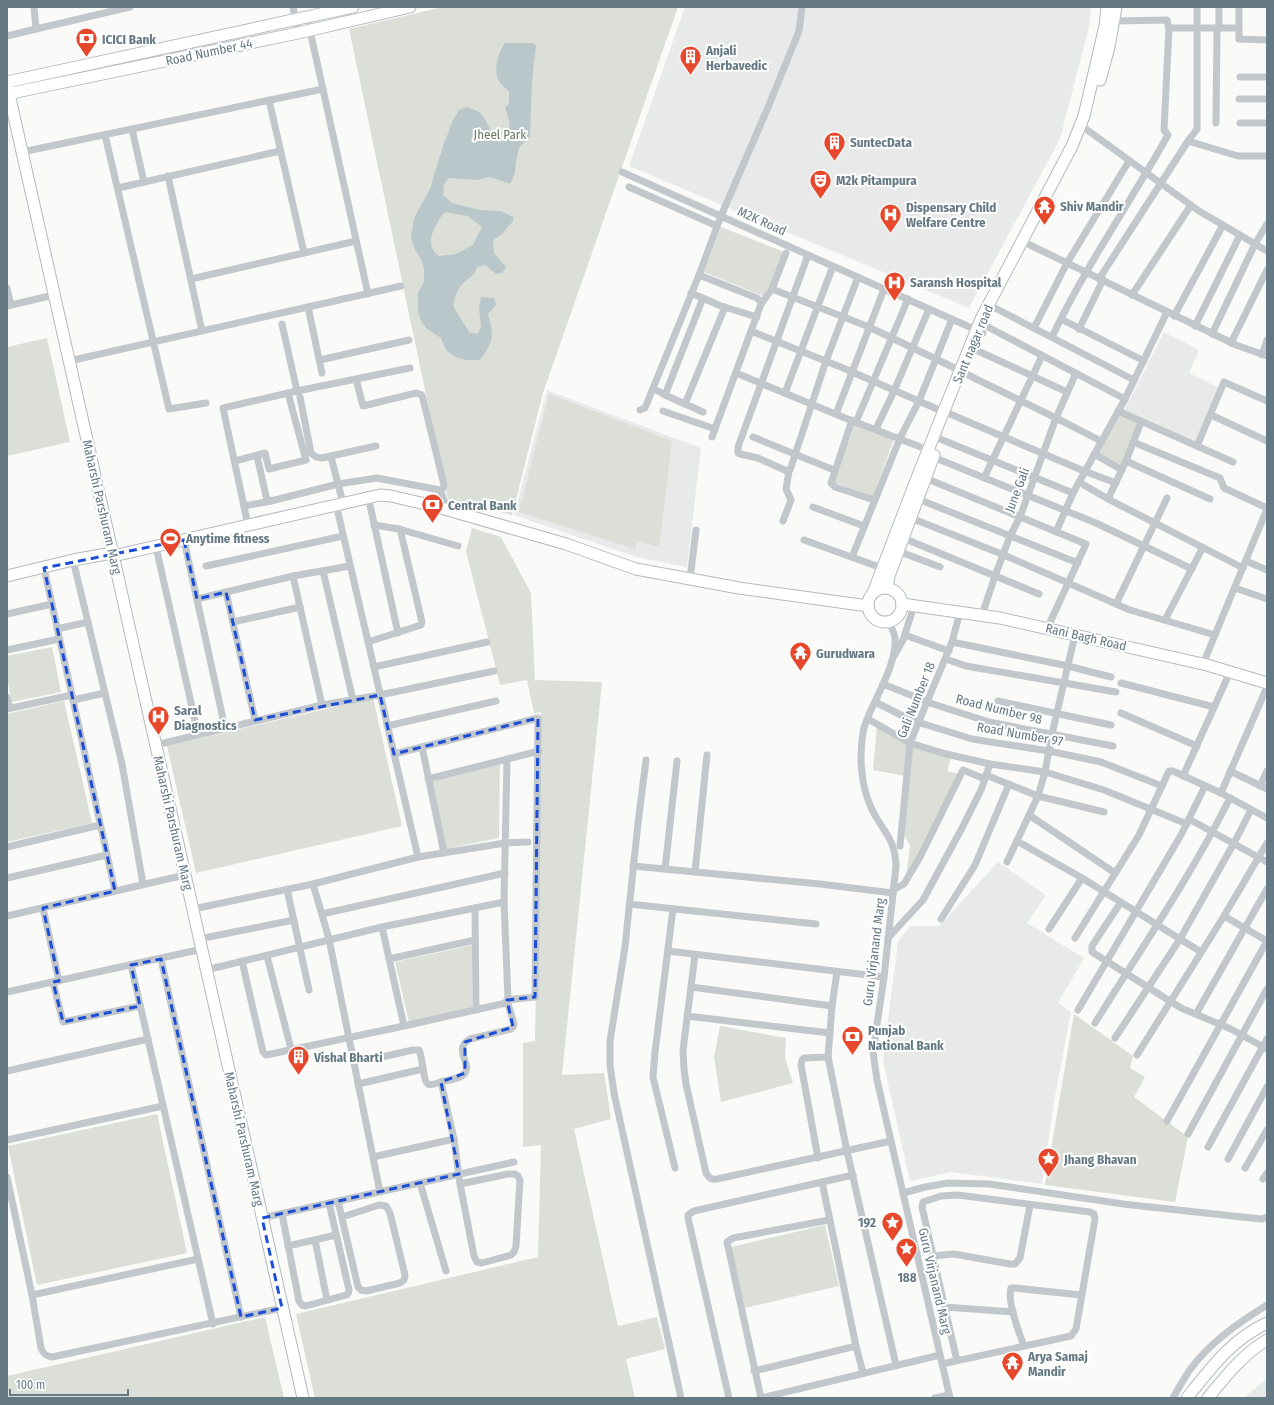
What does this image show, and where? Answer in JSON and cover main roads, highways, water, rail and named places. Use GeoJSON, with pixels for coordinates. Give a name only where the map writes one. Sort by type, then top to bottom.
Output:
{"type":"FeatureCollection","features":[{"type":"Feature","properties":{"kind":"place","name":"ICICI Bank"},"geometry":{"type":"Point","coordinates":[87,58]}},
{"type":"Feature","properties":{"kind":"place","name":"Anjali Herbavedic"},"geometry":{"type":"Point","coordinates":[690,76]}},
{"type":"Feature","properties":{"kind":"place","name":"SuntecData"},"geometry":{"type":"Point","coordinates":[835,162]}},
{"type":"Feature","properties":{"kind":"place","name":"M2k Pitampura"},"geometry":{"type":"Point","coordinates":[820,200]}},
{"type":"Feature","properties":{"kind":"place","name":"Shiv Mandir"},"geometry":{"type":"Point","coordinates":[1045,226]}},
{"type":"Feature","properties":{"kind":"place","name":"Dispensary Child Welfare Centre"},"geometry":{"type":"Point","coordinates":[891,234]}},
{"type":"Feature","properties":{"kind":"place","name":"Saransh Hospital"},"geometry":{"type":"Point","coordinates":[895,302]}},
{"type":"Feature","properties":{"kind":"place","name":"Central Bank"},"geometry":{"type":"Point","coordinates":[433,524]}},
{"type":"Feature","properties":{"kind":"place","name":"Anytime fitness"},"geometry":{"type":"Point","coordinates":[170,558]}},
{"type":"Feature","properties":{"kind":"place","name":"Gurudwara"},"geometry":{"type":"Point","coordinates":[801,672]}},
{"type":"Feature","properties":{"kind":"place","name":"Saral Diagnostics"},"geometry":{"type":"Point","coordinates":[159,736]}},
{"type":"Feature","properties":{"kind":"place","name":"Punjab National Bank"},"geometry":{"type":"Point","coordinates":[853,1056]}},
{"type":"Feature","properties":{"kind":"place","name":"Vishal Bharti"},"geometry":{"type":"Point","coordinates":[298,1076]}},
{"type":"Feature","properties":{"kind":"place","name":"Jhang Bhavan"},"geometry":{"type":"Point","coordinates":[1048,1178]}},
{"type":"Feature","properties":{"kind":"place","name":"192"},"geometry":{"type":"Point","coordinates":[892,1242]}},
{"type":"Feature","properties":{"kind":"place","name":"188"},"geometry":{"type":"Point","coordinates":[907,1268]}},
{"type":"Feature","properties":{"kind":"place","name":"Arya Samaj Mandir"},"geometry":{"type":"Point","coordinates":[1013,1382]}},
{"type":"Feature","properties":{"kind":"park label","name":"Jheel Park"},"geometry":{"type":"Point","coordinates":[500,134]}}]}
